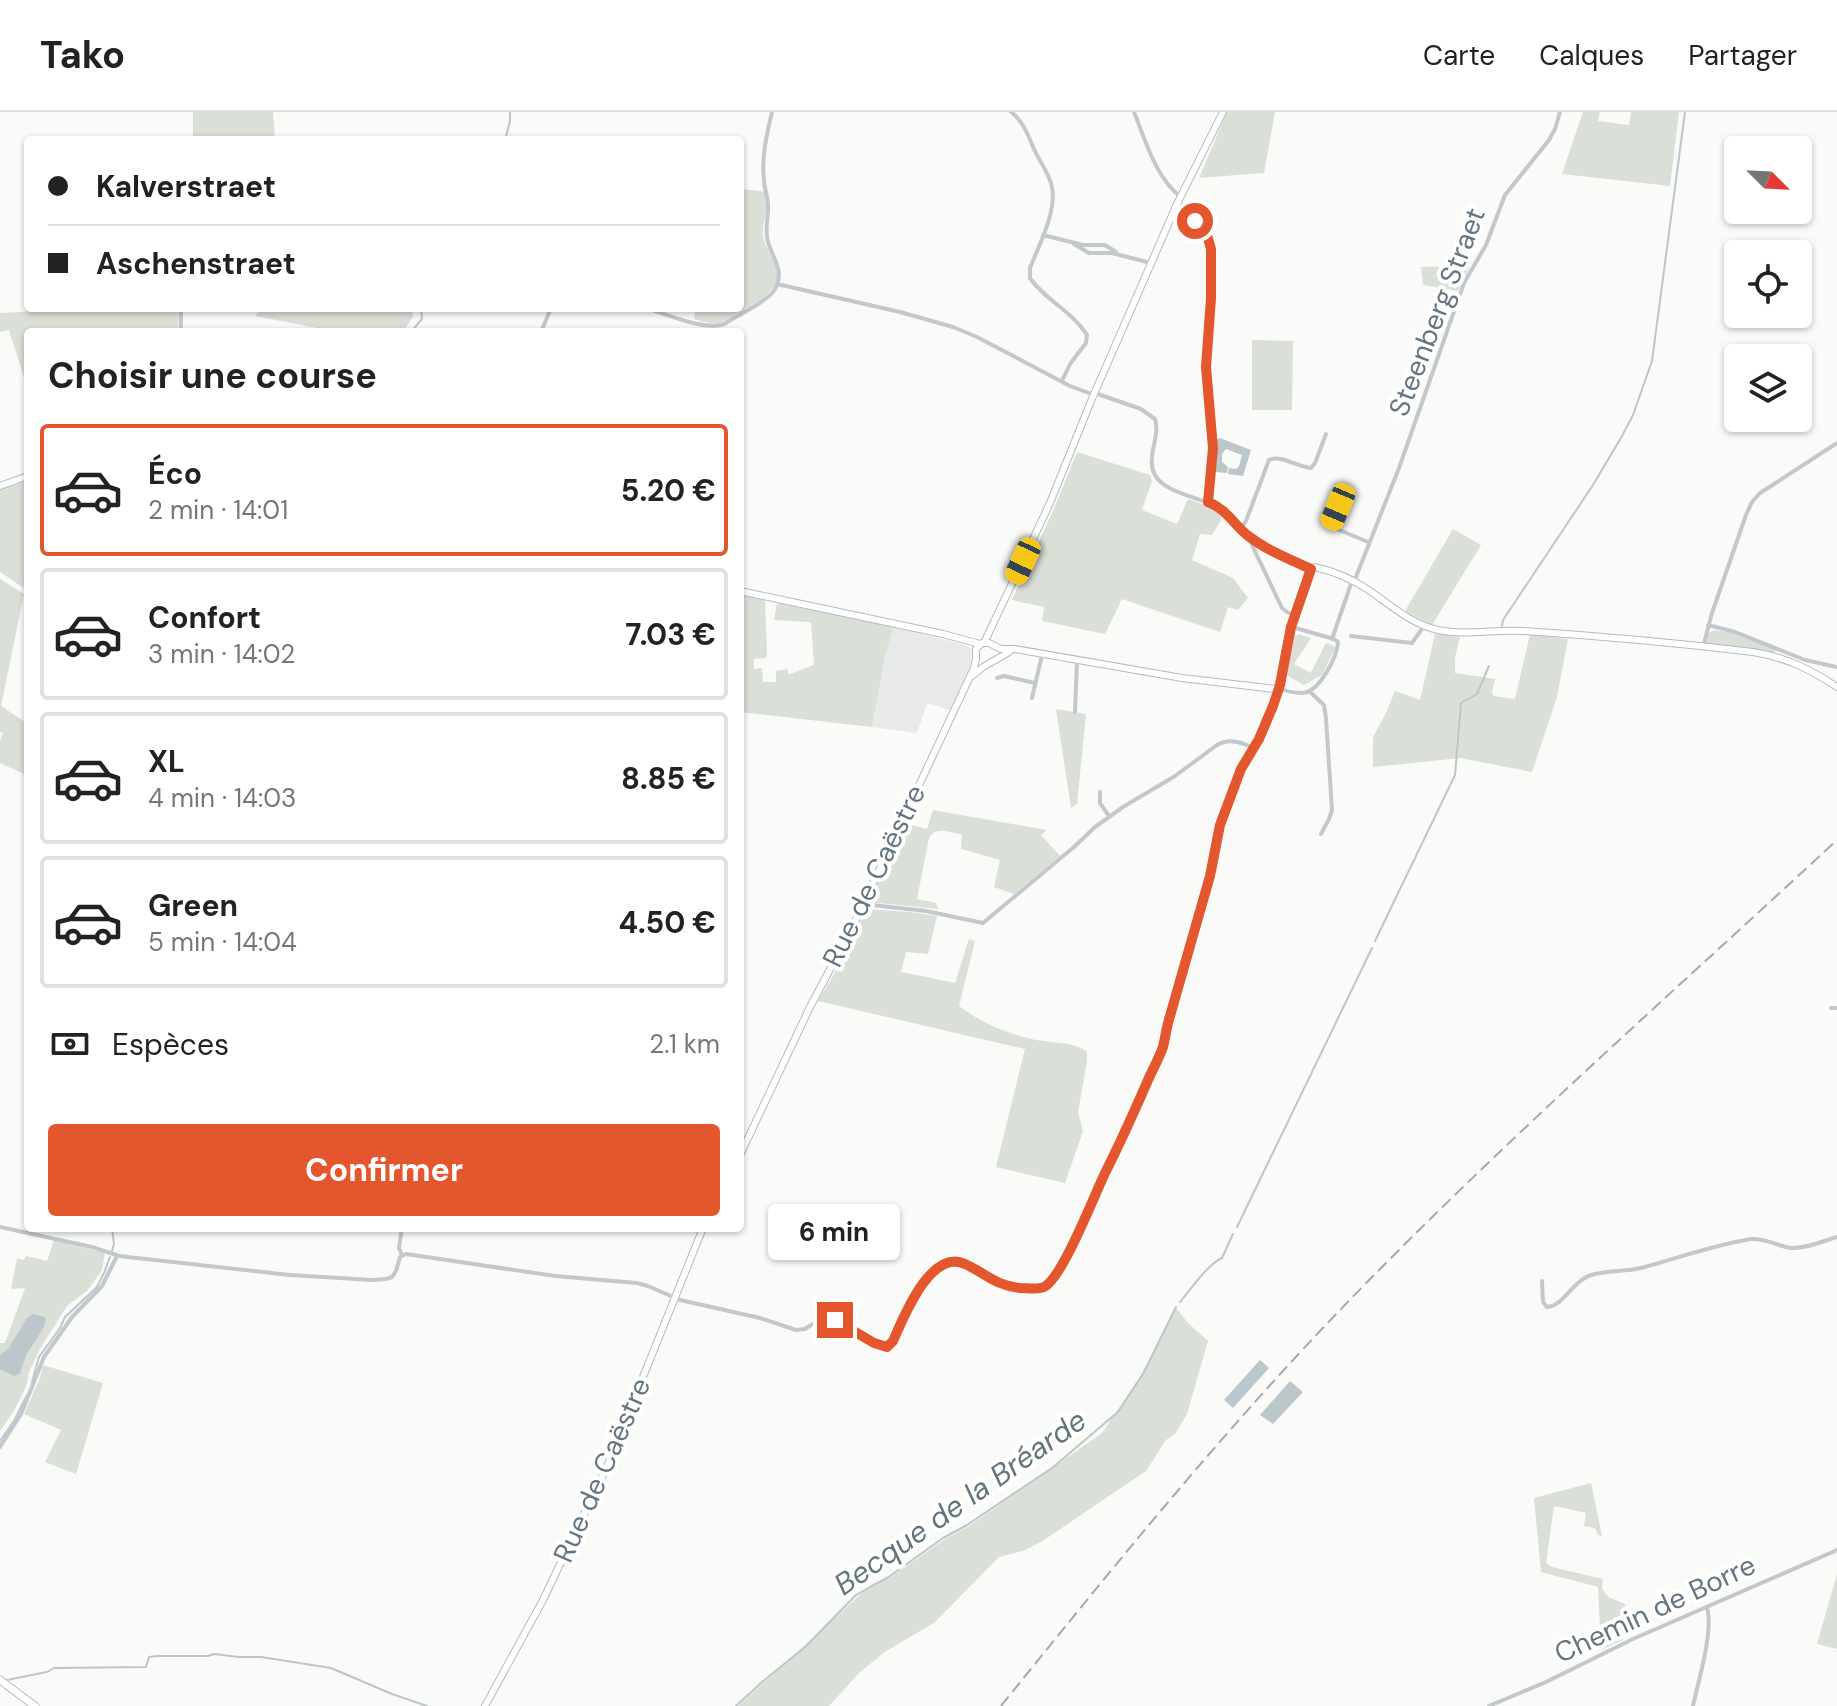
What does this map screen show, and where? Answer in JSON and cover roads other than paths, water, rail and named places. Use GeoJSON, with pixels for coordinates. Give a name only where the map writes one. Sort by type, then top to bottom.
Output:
{"type":"FeatureCollection","features":[{"type":"Feature","properties":{"kind":"main road"},"geometry":{"type":"LineString","coordinates":[[1021,651],[1005,653],[991,663],[981,664],[976,659],[980,645],[1038,530],[1096,393],[1108,373],[1180,199],[1223,112]]}},
{"type":"Feature","properties":{"kind":"main road"},"geometry":{"type":"LineString","coordinates":[[0,486],[24,477]]}},
{"type":"Feature","properties":{"kind":"main road"},"geometry":{"type":"LineString","coordinates":[[744,592],[980,645],[1194,680],[1274,689],[1278,688],[1295,615],[1311,569],[1315,567],[1353,581],[1424,626],[1451,632],[1515,630],[1753,652],[1803,666],[1837,687]]}},
{"type":"Feature","properties":{"kind":"main road"},"geometry":{"type":"LineString","coordinates":[[991,663],[997,654],[991,635],[992,626]]}},
{"type":"Feature","properties":{"kind":"main road","name":"Rue de Caëstre"},"geometry":{"type":"LineString","coordinates":[[744,1147],[863,904],[976,659]]}},
{"type":"Feature","properties":{"kind":"main road","name":"Rue de Caëstre"},"geometry":{"type":"LineString","coordinates":[[966,684],[974,674],[991,663]]}},
{"type":"Feature","properties":{"kind":"main road","name":"Rue de Caëstre"},"geometry":{"type":"LineString","coordinates":[[485,1706],[543,1600],[606,1470],[701,1232]]}},
{"type":"Feature","properties":{"kind":"main road"},"geometry":{"type":"LineString","coordinates":[[0,1680],[35,1706]]}},
{"type":"Feature","properties":{"kind":"street"},"geometry":{"type":"LineString","coordinates":[[744,311],[767,298],[777,284],[778,264],[766,237],[768,203],[763,177],[772,112]]}},
{"type":"Feature","properties":{"kind":"street"},"geometry":{"type":"LineString","coordinates":[[1011,112],[1023,124],[1051,184],[1052,200],[1030,268],[1030,278],[1087,335],[1086,343],[1071,362],[1062,381]]}},
{"type":"Feature","properties":{"kind":"street"},"geometry":{"type":"LineString","coordinates":[[1134,112],[1153,160],[1211,246],[1206,367],[1213,448],[1208,502]]}},
{"type":"Feature","properties":{"kind":"street","name":"Steenberg Straet"},"geometry":{"type":"LineString","coordinates":[[1309,691],[1324,677],[1338,645],[1332,639],[1399,468],[1466,280],[1486,245],[1503,198],[1551,136],[1560,112]]}},
{"type":"Feature","properties":{"kind":"street"},"geometry":{"type":"LineString","coordinates":[[1043,235],[1086,246],[1105,245],[1118,254],[1152,263]]}},
{"type":"Feature","properties":{"kind":"street"},"geometry":{"type":"LineString","coordinates":[[777,284],[953,327],[1062,381],[1141,409],[1154,417],[1157,427],[1151,460],[1158,481],[1225,511],[1253,539],[1311,569]]}},
{"type":"Feature","properties":{"kind":"street"},"geometry":{"type":"LineString","coordinates":[[660,312],[700,324],[719,326],[743,312]]}},
{"type":"Feature","properties":{"kind":"street"},"geometry":{"type":"LineString","coordinates":[[1241,528],[1270,459],[1276,457],[1311,468],[1326,434]]}},
{"type":"Feature","properties":{"kind":"street"},"geometry":{"type":"LineString","coordinates":[[1703,647],[1752,502],[1760,493],[1837,443]]}},
{"type":"Feature","properties":{"kind":"street"},"geometry":{"type":"LineString","coordinates":[[1339,495],[1340,502],[1332,527],[1369,543]]}},
{"type":"Feature","properties":{"kind":"street"},"geometry":{"type":"LineString","coordinates":[[1253,539],[1252,545],[1276,596],[1284,610],[1295,615]]}},
{"type":"Feature","properties":{"kind":"street"},"geometry":{"type":"LineString","coordinates":[[1708,625],[1735,632],[1805,660],[1837,667]]}},
{"type":"Feature","properties":{"kind":"street"},"geometry":{"type":"LineString","coordinates":[[1351,636],[1411,644],[1424,626]]}},
{"type":"Feature","properties":{"kind":"street"},"geometry":{"type":"LineString","coordinates":[[1291,627],[1332,639]]}},
{"type":"Feature","properties":{"kind":"street"},"geometry":{"type":"LineString","coordinates":[[1032,698],[1042,655]]}},
{"type":"Feature","properties":{"kind":"street"},"geometry":{"type":"LineString","coordinates":[[1075,712],[1077,661]]}},
{"type":"Feature","properties":{"kind":"street"},"geometry":{"type":"LineString","coordinates":[[997,678],[1006,676],[1035,683]]}},
{"type":"Feature","properties":{"kind":"street"},"geometry":{"type":"LineString","coordinates":[[0,1227],[96,1248],[117,1256],[297,1275],[388,1279],[395,1272],[402,1255],[408,1254],[551,1276],[640,1283],[675,1299],[756,1317],[796,1330],[805,1329],[822,1318],[830,1318],[885,1348],[893,1341],[918,1289],[948,1263],[964,1263],[1006,1286],[1034,1289],[1049,1284],[1065,1258],[1134,1116],[1162,1049],[1210,876],[1218,832],[1241,769],[1272,709],[1278,688],[1304,693],[1309,691],[1324,705],[1332,810],[1321,834]]}},
{"type":"Feature","properties":{"kind":"street"},"geometry":{"type":"LineString","coordinates":[[863,904],[940,913],[982,924],[1109,816],[1175,776],[1222,742],[1236,742],[1253,748]]}},
{"type":"Feature","properties":{"kind":"street"},"geometry":{"type":"LineString","coordinates":[[1100,792],[1100,803],[1109,816]]}},
{"type":"Feature","properties":{"kind":"street"},"geometry":{"type":"LineString","coordinates":[[401,1234],[399,1248],[402,1255]]}},
{"type":"Feature","properties":{"kind":"street"},"geometry":{"type":"LineString","coordinates":[[1542,1281],[1543,1302],[1548,1308],[1557,1305],[1579,1281],[1596,1274],[1636,1269],[1751,1239],[1764,1239],[1796,1248],[1837,1237]]}},
{"type":"Feature","properties":{"kind":"street"},"geometry":{"type":"LineString","coordinates":[[0,1447],[23,1410],[44,1357],[72,1317],[102,1286],[117,1256]]}},
{"type":"Feature","properties":{"kind":"street","name":"Chemin de Borre"},"geometry":{"type":"LineString","coordinates":[[1489,1706],[1837,1550]]}},
{"type":"Feature","properties":{"kind":"street"},"geometry":{"type":"LineString","coordinates":[[1693,1706],[1708,1629],[1707,1608]]}},
{"type":"Feature","properties":{"kind":"waterway"},"geometry":{"type":"LineString","coordinates":[[506,136],[510,112]]}},
{"type":"Feature","properties":{"kind":"waterway","name":"Becque de la Bréarde"},"geometry":{"type":"LineString","coordinates":[[1502,626],[1503,620],[1593,485],[1633,415],[1652,361],[1685,112]]}},
{"type":"Feature","properties":{"kind":"waterway"},"geometry":{"type":"LineString","coordinates":[[414,328],[422,319],[421,312]]}},
{"type":"Feature","properties":{"kind":"waterway","name":"Becque de la Bréarde"},"geometry":{"type":"LineString","coordinates":[[1375,941],[1455,775],[1461,703],[1477,694],[1489,666]]}},
{"type":"Feature","properties":{"kind":"waterway","name":"Becque de la Bréarde"},"geometry":{"type":"LineString","coordinates":[[1237,1227],[1372,948]]}},
{"type":"Feature","properties":{"kind":"waterway"},"geometry":{"type":"LineString","coordinates":[[112,1232],[112,1251]]}},
{"type":"Feature","properties":{"kind":"waterway","name":"Becque de la Bréarde"},"geometry":{"type":"LineString","coordinates":[[1180,1302],[1205,1271],[1222,1258],[1233,1234]]}},
{"type":"Feature","properties":{"kind":"waterway"},"geometry":{"type":"LineString","coordinates":[[32,1382],[39,1357],[65,1317],[97,1287],[110,1257]]}},
{"type":"Feature","properties":{"kind":"waterway","name":"Becque de la Bréarde"},"geometry":{"type":"LineString","coordinates":[[736,1706],[805,1647],[856,1595],[890,1576],[1052,1468],[1118,1412],[1143,1374],[1176,1307]]}},
{"type":"Feature","properties":{"kind":"waterway"},"geometry":{"type":"LineString","coordinates":[[0,1441],[27,1395]]}},
{"type":"Feature","properties":{"kind":"waterway","name":"Becque de la Bréarde"},"geometry":{"type":"LineString","coordinates":[[7,1680],[54,1668],[146,1667],[149,1657],[214,1654],[261,1657],[331,1668],[427,1706]]}},
{"type":"Feature","properties":{"kind":"railway"},"geometry":{"type":"LineString","coordinates":[[1001,1706],[1208,1455],[1340,1310],[1523,1130],[1837,840]]}}]}
